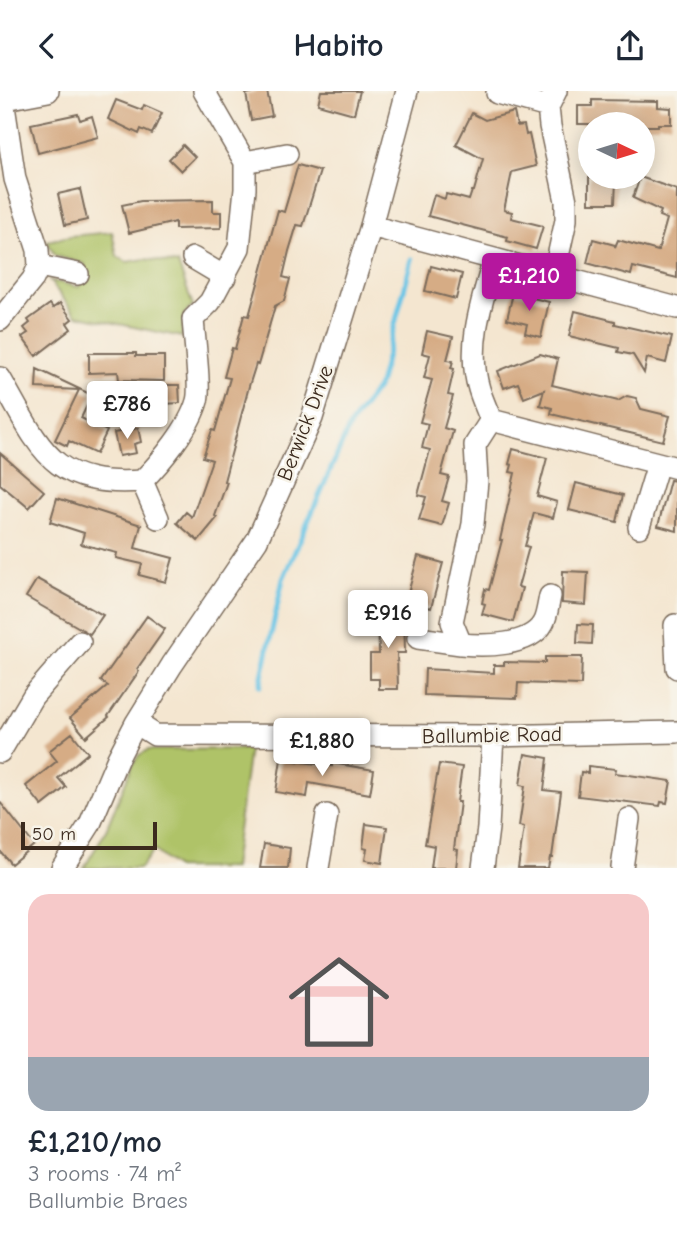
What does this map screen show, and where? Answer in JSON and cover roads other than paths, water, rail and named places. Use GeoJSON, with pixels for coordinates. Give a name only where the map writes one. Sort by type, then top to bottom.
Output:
{"type":"FeatureCollection","features":[{"type":"Feature","properties":{"kind":"street"},"geometry":{"type":"LineString","coordinates":[[0,320],[33,279],[39,266],[38,250],[8,180],[2,99],[46,91]]}},
{"type":"Feature","properties":{"kind":"street"},"geometry":{"type":"LineString","coordinates":[[0,378],[42,450],[64,469],[89,479],[142,481],[185,426],[198,399],[193,319],[210,302],[225,277],[239,248],[243,223],[245,162],[204,91]]}},
{"type":"Feature","properties":{"kind":"street","name":"Berwick Drive"},"geometry":{"type":"LineString","coordinates":[[136,723],[257,540],[312,418],[371,226],[407,91]]}},
{"type":"Feature","properties":{"kind":"street"},"geometry":{"type":"LineString","coordinates":[[497,93],[552,99],[550,126],[566,201],[566,220],[554,275]]}},
{"type":"Feature","properties":{"kind":"street"},"geometry":{"type":"LineString","coordinates":[[245,162],[286,154]]}},
{"type":"Feature","properties":{"kind":"street"},"geometry":{"type":"LineString","coordinates":[[371,226],[677,308]]}},
{"type":"Feature","properties":{"kind":"street"},"geometry":{"type":"LineString","coordinates":[[193,258],[225,277]]}},
{"type":"Feature","properties":{"kind":"street"},"geometry":{"type":"LineString","coordinates":[[491,420],[478,387],[474,352],[478,314],[494,260]]}},
{"type":"Feature","properties":{"kind":"street"},"geometry":{"type":"LineString","coordinates":[[39,266],[78,274]]}},
{"type":"Feature","properties":{"kind":"street"},"geometry":{"type":"LineString","coordinates":[[491,420],[668,466],[639,527]]}},
{"type":"Feature","properties":{"kind":"street"},"geometry":{"type":"LineString","coordinates":[[461,644],[452,622],[473,524],[477,481],[475,445],[491,420]]}},
{"type":"Feature","properties":{"kind":"street"},"geometry":{"type":"LineString","coordinates":[[142,481],[158,518]]}},
{"type":"Feature","properties":{"kind":"street"},"geometry":{"type":"LineString","coordinates":[[418,638],[490,646],[523,639],[542,625],[551,596]]}},
{"type":"Feature","properties":{"kind":"street"},"geometry":{"type":"LineString","coordinates":[[675,625],[677,669]]}},
{"type":"Feature","properties":{"kind":"street"},"geometry":{"type":"LineString","coordinates":[[0,752],[33,696],[80,642]]}},
{"type":"Feature","properties":{"kind":"street"},"geometry":{"type":"LineString","coordinates":[[62,868],[90,824],[136,723]]}},
{"type":"Feature","properties":{"kind":"street","name":"Ballumbie Road"},"geometry":{"type":"LineString","coordinates":[[136,723],[155,735],[493,736],[677,732]]}},
{"type":"Feature","properties":{"kind":"street"},"geometry":{"type":"LineString","coordinates":[[483,868],[493,736]]}},
{"type":"Feature","properties":{"kind":"street"},"geometry":{"type":"LineString","coordinates":[[318,868],[327,815]]}},
{"type":"Feature","properties":{"kind":"street"},"geometry":{"type":"LineString","coordinates":[[622,868],[629,819]]}},
{"type":"Feature","properties":{"kind":"waterway"},"geometry":{"type":"LineString","coordinates":[[260,686],[283,579],[350,425],[379,385],[412,259]]}}]}
